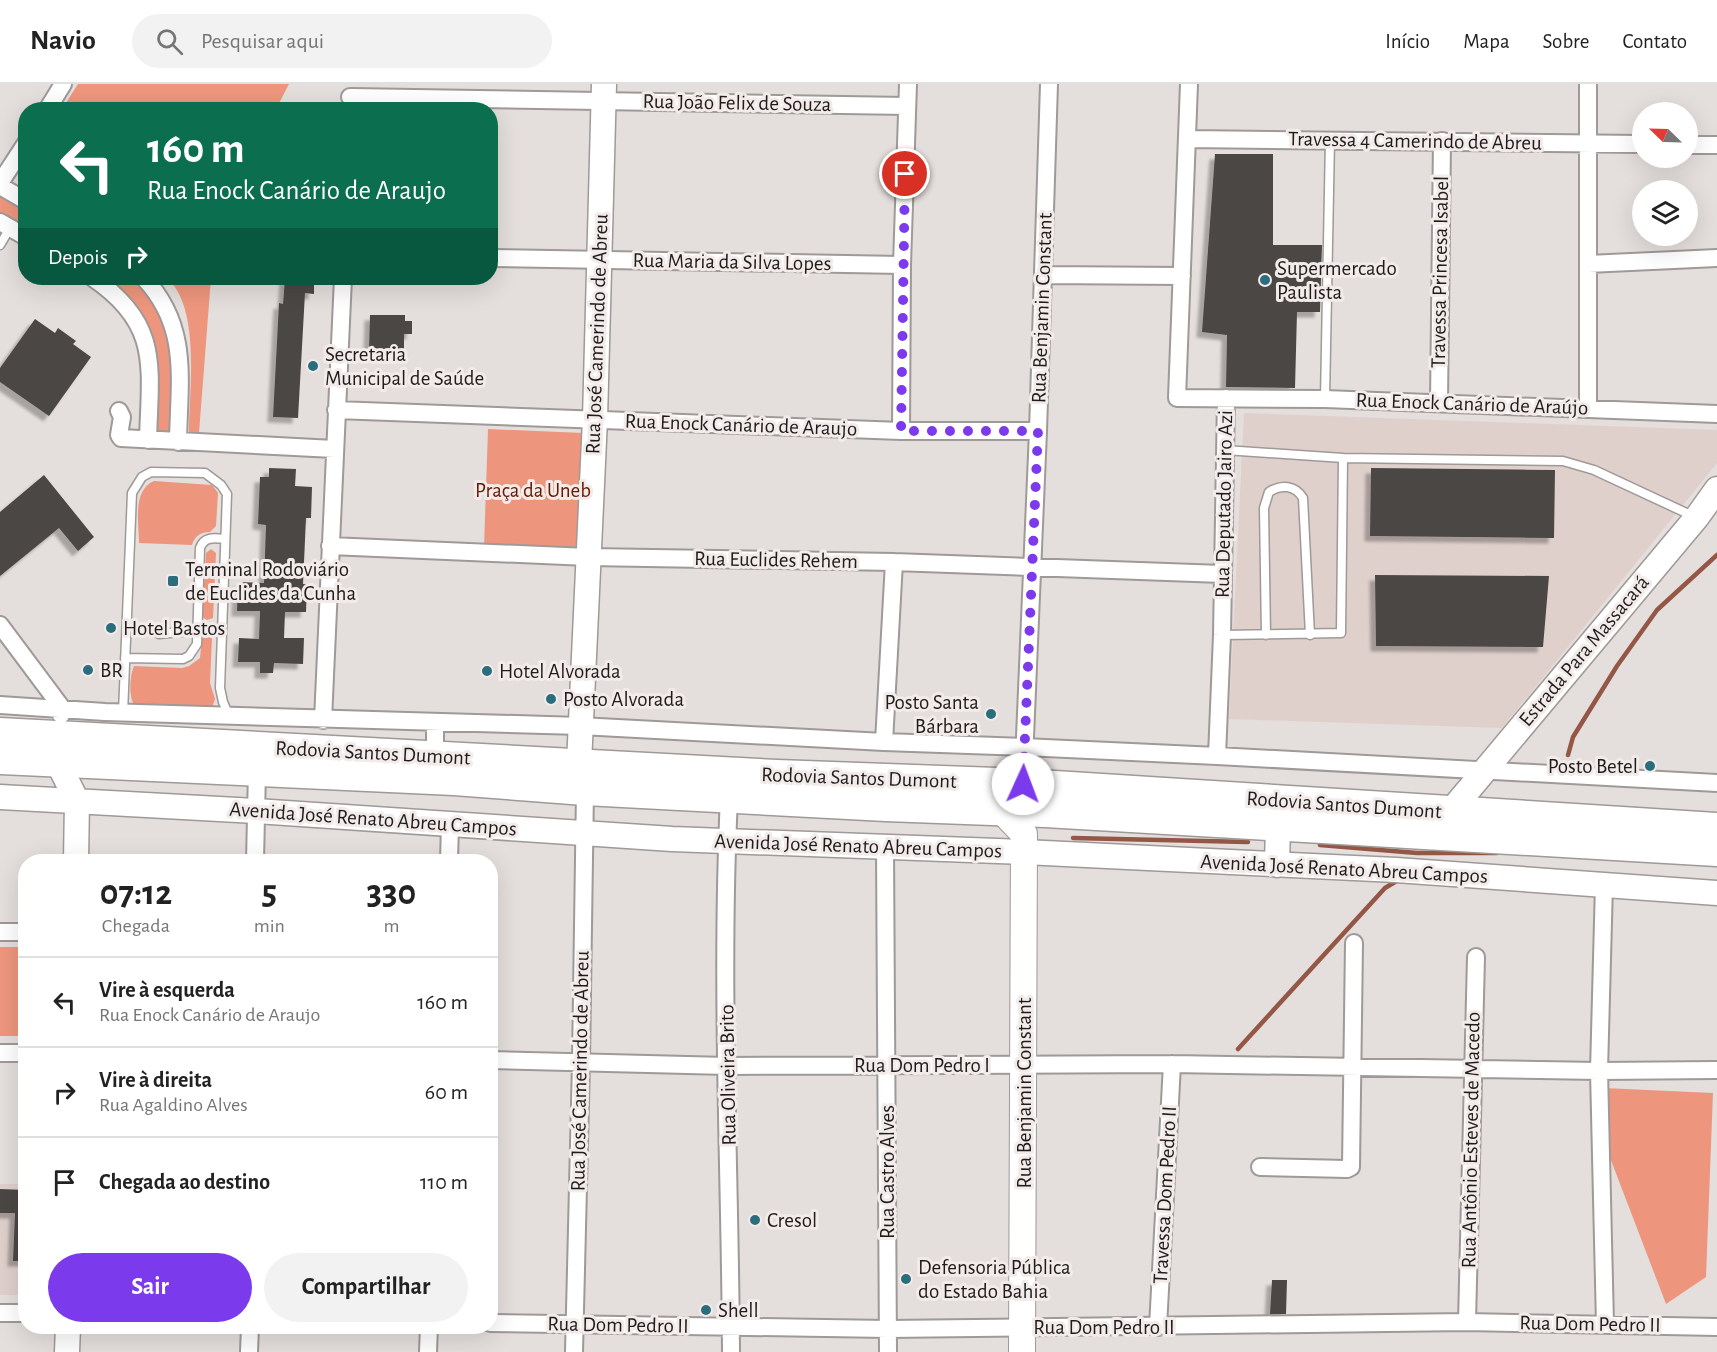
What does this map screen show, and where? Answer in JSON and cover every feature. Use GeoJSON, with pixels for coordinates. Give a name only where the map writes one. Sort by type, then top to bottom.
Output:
{"type":"FeatureCollection","features":[{"type":"Feature","properties":{"kind":"highway","name":"Rodovia Santos Dumont"},"geometry":{"type":"LineString","coordinates":[[0,733],[435,756],[729,798],[1024,795],[1450,812],[1717,828]]}},
{"type":"Feature","properties":{"kind":"highway","name":"Rodovia Santos Dumont"},"geometry":{"type":"LineString","coordinates":[[0,759],[59,735]]}},
{"type":"Feature","properties":{"kind":"highway","name":"Rodovia Santos Dumont"},"geometry":{"type":"LineString","coordinates":[[102,738],[257,770],[454,780],[777,775],[1024,795],[1278,825],[1717,850]]}},
{"type":"Feature","properties":{"kind":"main road","name":"Rua José Camerindo de Abreu"},"geometry":{"type":"LineString","coordinates":[[582,777],[580,726],[595,419],[604,93]]}},
{"type":"Feature","properties":{"kind":"main road","name":"Estrada Para Massacará"},"geometry":{"type":"LineString","coordinates":[[1450,812],[1697,517],[1717,489]]}},
{"type":"Feature","properties":{"kind":"main road"},"geometry":{"type":"LineString","coordinates":[[59,735],[77,801],[76,854]]}},
{"type":"Feature","properties":{"kind":"main road"},"geometry":{"type":"LineString","coordinates":[[77,801],[102,738]]}},
{"type":"Feature","properties":{"kind":"main road"},"geometry":{"type":"LineString","coordinates":[[1024,795],[1024,843]]}},
{"type":"Feature","properties":{"kind":"main road","name":"Avenida José Renato Abreu Campos"},"geometry":{"type":"LineString","coordinates":[[0,796],[727,842],[885,848],[1024,843],[1277,865],[1396,870],[1717,892]]}},
{"type":"Feature","properties":{"kind":"main road"},"geometry":{"type":"LineString","coordinates":[[1277,865],[1278,825]]}},
{"type":"Feature","properties":{"kind":"main road","name":"Rua Benjamin Constant"},"geometry":{"type":"LineString","coordinates":[[1022,1340],[1024,843]]}},
{"type":"Feature","properties":{"kind":"main road"},"geometry":{"type":"LineString","coordinates":[[67,1352],[68,1334]]}},
{"type":"Feature","properties":{"kind":"street"},"geometry":{"type":"LineString","coordinates":[[52,102],[63,84]]}},
{"type":"Feature","properties":{"kind":"street"},"geometry":{"type":"LineString","coordinates":[[901,431],[908,84]]}},
{"type":"Feature","properties":{"kind":"street","name":"Rua Benjamin Constant"},"geometry":{"type":"LineString","coordinates":[[1024,795],[1049,84]]}},
{"type":"Feature","properties":{"kind":"street","name":"Rua Deputado Jairo Azi"},"geometry":{"type":"LineString","coordinates":[[1189,84],[1178,398],[1226,398],[1222,635],[1217,756]]}},
{"type":"Feature","properties":{"kind":"street"},"geometry":{"type":"LineString","coordinates":[[1588,84],[1588,408]]}},
{"type":"Feature","properties":{"kind":"street","name":"Rua João Felix de Souza"},"geometry":{"type":"LineString","coordinates":[[350,97],[604,93],[908,106]]}},
{"type":"Feature","properties":{"kind":"street","name":"Travessa 4 Camerindo de Abreu"},"geometry":{"type":"LineString","coordinates":[[1188,139],[1632,144]]}},
{"type":"Feature","properties":{"kind":"street","name":"Travessa Princesa Isabel"},"geometry":{"type":"LineString","coordinates":[[1439,403],[1442,141]]}},
{"type":"Feature","properties":{"kind":"street"},"geometry":{"type":"LineString","coordinates":[[1698,145],[1717,145]]}},
{"type":"Feature","properties":{"kind":"street"},"geometry":{"type":"LineString","coordinates":[[18,156],[0,184],[18,196]]}},
{"type":"Feature","properties":{"kind":"street","name":"Rua Maria da Silva Lopes"},"geometry":{"type":"LineString","coordinates":[[498,258],[903,265]]}},
{"type":"Feature","properties":{"kind":"street"},"geometry":{"type":"LineString","coordinates":[[1588,264],[1717,258]]}},
{"type":"Feature","properties":{"kind":"street"},"geometry":{"type":"LineString","coordinates":[[1044,275],[1182,276]]}},
{"type":"Feature","properties":{"kind":"street"},"geometry":{"type":"LineString","coordinates":[[102,285],[120,298],[140,327],[147,344],[150,365],[148,440]]}},
{"type":"Feature","properties":{"kind":"street"},"geometry":{"type":"LineString","coordinates":[[149,285],[165,306],[176,333],[179,354],[178,442]]}},
{"type":"Feature","properties":{"kind":"street"},"geometry":{"type":"LineString","coordinates":[[323,720],[343,285]]}},
{"type":"Feature","properties":{"kind":"street","name":"Rua Enock Canário de Araújo"},"geometry":{"type":"LineString","coordinates":[[1226,398],[1325,399],[1717,414]]}},
{"type":"Feature","properties":{"kind":"street","name":"Rua Enock Canário de Araujo"},"geometry":{"type":"LineString","coordinates":[[336,410],[901,431],[1038,431]]}},
{"type":"Feature","properties":{"kind":"street"},"geometry":{"type":"LineString","coordinates":[[119,411],[122,417],[119,435],[121,438],[334,449]]}},
{"type":"Feature","properties":{"kind":"street","name":"Rua Euclides Rehem"},"geometry":{"type":"LineString","coordinates":[[330,546],[588,557],[894,562],[1222,574]]}},
{"type":"Feature","properties":{"kind":"street"},"geometry":{"type":"LineString","coordinates":[[884,742],[894,562]]}},
{"type":"Feature","properties":{"kind":"street"},"geometry":{"type":"LineString","coordinates":[[0,625],[59,735]]}},
{"type":"Feature","properties":{"kind":"street"},"geometry":{"type":"LineString","coordinates":[[0,705],[59,735],[102,738],[123,713],[580,726],[1217,756],[1717,783]]}},
{"type":"Feature","properties":{"kind":"street"},"geometry":{"type":"LineString","coordinates":[[435,723],[435,756]]}},
{"type":"Feature","properties":{"kind":"street"},"geometry":{"type":"LineString","coordinates":[[255,854],[257,770]]}},
{"type":"Feature","properties":{"kind":"street","name":"Rua José Camerindo de Abreu"},"geometry":{"type":"LineString","coordinates":[[574,1352],[581,1062],[584,833],[582,777]]}},
{"type":"Feature","properties":{"kind":"street","name":"Rua Oliveira Brito"},"geometry":{"type":"LineString","coordinates":[[729,798],[727,1066],[731,1352]]}},
{"type":"Feature","properties":{"kind":"street"},"geometry":{"type":"LineString","coordinates":[[449,854],[450,824]]}},
{"type":"Feature","properties":{"kind":"street","name":"Rua Castro Alves"},"geometry":{"type":"LineString","coordinates":[[885,848],[888,1352]]}},
{"type":"Feature","properties":{"kind":"street"},"geometry":{"type":"LineString","coordinates":[[1604,884],[1599,1071],[1605,1324]]}},
{"type":"Feature","properties":{"kind":"street"},"geometry":{"type":"LineString","coordinates":[[0,932],[18,932]]}},
{"type":"Feature","properties":{"kind":"street"},"geometry":{"type":"LineString","coordinates":[[1260,1167],[1347,1169],[1351,1167],[1354,943]]}},
{"type":"Feature","properties":{"kind":"street","name":"Rua Antônio Esteves de Macedo"},"geometry":{"type":"LineString","coordinates":[[1467,1322],[1476,957]]}},
{"type":"Feature","properties":{"kind":"street"},"geometry":{"type":"LineString","coordinates":[[0,1053],[18,1053]]}},
{"type":"Feature","properties":{"kind":"street","name":"Rua Dom Pedro I"},"geometry":{"type":"LineString","coordinates":[[498,1060],[727,1066],[1172,1064],[1599,1071],[1717,1070]]}},
{"type":"Feature","properties":{"kind":"street","name":"Travessa Dom Pedro II"},"geometry":{"type":"LineString","coordinates":[[1158,1327],[1172,1064]]}},
{"type":"Feature","properties":{"kind":"street"},"geometry":{"type":"LineString","coordinates":[[0,1313],[18,1313]]}},
{"type":"Feature","properties":{"kind":"street","name":"Rua Dom Pedro II"},"geometry":{"type":"LineString","coordinates":[[498,1323],[888,1329],[1022,1340],[1158,1327],[1467,1322],[1717,1327]]}},
{"type":"Feature","properties":{"kind":"street"},"geometry":{"type":"LineString","coordinates":[[249,1352],[250,1334]]}},
{"type":"Feature","properties":{"kind":"street"},"geometry":{"type":"LineString","coordinates":[[428,1352],[429,1334]]}},
{"type":"Feature","properties":{"kind":"lane"},"geometry":{"type":"LineString","coordinates":[[1325,399],[1330,139]]}},
{"type":"Feature","properties":{"kind":"lane"},"geometry":{"type":"LineString","coordinates":[[0,245],[5,225]]}},
{"type":"Feature","properties":{"kind":"lane"},"geometry":{"type":"LineString","coordinates":[[1225,450],[1342,458],[1563,461],[1594,470],[1697,517]]}},
{"type":"Feature","properties":{"kind":"lane"},"geometry":{"type":"LineString","coordinates":[[1222,635],[1337,635],[1342,631],[1342,458]]}},
{"type":"Feature","properties":{"kind":"lane"},"geometry":{"type":"LineString","coordinates":[[123,713],[132,493],[136,484],[151,472],[205,473],[214,478],[227,494],[220,688],[230,717]]}},
{"type":"Feature","properties":{"kind":"lane"},"geometry":{"type":"LineString","coordinates":[[1266,635],[1264,508],[1269,492],[1282,486],[1294,489],[1303,498],[1310,635]]}},
{"type":"Feature","properties":{"kind":"lane"},"geometry":{"type":"LineString","coordinates":[[125,658],[183,659],[194,650],[198,630],[200,548],[209,539],[225,539]]}},
{"type":"Feature","properties":{"kind":"lane"},"geometry":{"type":"LineString","coordinates":[[159,634],[222,628]]}},
{"type":"Feature","properties":{"kind":"shaded area"},"geometry":{"type":"Polygon","coordinates":[[[1244,413],[1717,430],[1717,463],[1502,728],[1229,719],[1244,413]]]}},
{"type":"Feature","properties":{"kind":"shaded area"},"geometry":{"type":"Polygon","coordinates":[[[0,1184],[18,1184],[18,1295],[0,1295],[0,1184]]]}},
{"type":"Feature","properties":{"kind":"green space"},"geometry":{"type":"Polygon","coordinates":[[[78,84],[289,84],[280,102],[66,102],[78,84]]]}},
{"type":"Feature","properties":{"kind":"green space"},"geometry":{"type":"Polygon","coordinates":[[[0,195],[18,206],[18,226],[0,216],[0,195]]]}},
{"type":"Feature","properties":{"kind":"green space"},"geometry":{"type":"Polygon","coordinates":[[[115,285],[142,285],[160,312],[172,346],[173,428],[167,432],[160,432],[155,427],[156,347],[145,319],[127,294],[115,285]]]}},
{"type":"Feature","properties":{"kind":"green space"},"geometry":{"type":"Polygon","coordinates":[[[172,285],[210,285],[199,433],[189,432],[191,350],[185,309],[172,285]]]}},
{"type":"Feature","properties":{"kind":"green space","name":"Praça da Uneb"},"geometry":{"type":"Polygon","coordinates":[[[488,429],[583,433],[579,550],[484,547],[488,429]]]}},
{"type":"Feature","properties":{"kind":"green space"},"geometry":{"type":"Polygon","coordinates":[[[154,481],[212,485],[218,493],[216,526],[210,532],[198,535],[192,545],[139,543],[140,499],[147,485],[154,481]]]}},
{"type":"Feature","properties":{"kind":"green space"},"geometry":{"type":"Polygon","coordinates":[[[211,549],[216,553],[213,618],[207,620],[202,617],[206,553],[211,549]]]}},
{"type":"Feature","properties":{"kind":"green space"},"geometry":{"type":"Polygon","coordinates":[[[207,635],[212,638],[210,683],[215,699],[212,708],[135,706],[130,686],[134,666],[182,668],[189,666],[200,658],[202,638],[207,635]]]}},
{"type":"Feature","properties":{"kind":"green space"},"geometry":{"type":"Polygon","coordinates":[[[0,947],[18,947],[18,1036],[0,1036],[0,947]]]}},
{"type":"Feature","properties":{"kind":"green space"},"geometry":{"type":"Polygon","coordinates":[[[1604,1088],[1713,1093],[1706,1277],[1666,1304],[1604,1142],[1604,1088]]]}},
{"type":"Feature","properties":{"kind":"building","name":"Supermercado Paulista"},"geometry":{"type":"Polygon","coordinates":[[[1215,154],[1273,154],[1273,245],[1322,245],[1320,312],[1297,312],[1295,388],[1226,387],[1227,335],[1202,332],[1215,154]]]}},
{"type":"Feature","properties":{"kind":"building"},"geometry":{"type":"Polygon","coordinates":[[[284,285],[314,285],[314,294],[305,293],[298,418],[273,417],[279,303],[283,304],[284,285]]]}},
{"type":"Feature","properties":{"kind":"building"},"geometry":{"type":"Polygon","coordinates":[[[370,315],[405,315],[405,321],[412,321],[412,334],[404,334],[404,349],[369,349],[370,315]]]}},
{"type":"Feature","properties":{"kind":"building"},"geometry":{"type":"Polygon","coordinates":[[[35,319],[55,333],[58,328],[76,341],[73,344],[91,357],[49,416],[0,382],[0,368],[35,319]]]}},
{"type":"Feature","properties":{"kind":"building"},"geometry":{"type":"Polygon","coordinates":[[[269,468],[296,469],[295,486],[312,487],[311,518],[306,518],[303,584],[307,584],[306,612],[285,612],[284,638],[304,638],[303,664],[274,663],[273,673],[260,673],[260,662],[238,662],[239,638],[259,639],[260,611],[237,611],[238,582],[264,583],[266,525],[258,524],[260,477],[269,477],[269,468]]]}},
{"type":"Feature","properties":{"kind":"building"},"geometry":{"type":"Polygon","coordinates":[[[1371,468],[1555,470],[1554,538],[1370,536],[1371,468]]]}},
{"type":"Feature","properties":{"kind":"building"},"geometry":{"type":"Polygon","coordinates":[[[44,475],[94,537],[78,551],[59,528],[0,576],[0,512],[44,475]]]}},
{"type":"Feature","properties":{"kind":"building"},"geometry":{"type":"Polygon","coordinates":[[[1375,575],[1549,576],[1543,647],[1376,646],[1375,575]]]}},
{"type":"Feature","properties":{"kind":"building"},"geometry":{"type":"Polygon","coordinates":[[[0,1189],[18,1190],[18,1261],[13,1261],[15,1213],[0,1213],[0,1189]]]}},
{"type":"Feature","properties":{"kind":"building"},"geometry":{"type":"Polygon","coordinates":[[[1272,1280],[1287,1280],[1286,1314],[1270,1314],[1272,1280]]]}},
{"type":"Feature","properties":{"kind":"waterway"},"geometry":{"type":"LineString","coordinates":[[1568,755],[1573,737],[1617,666],[1657,610],[1717,555]]}},
{"type":"Feature","properties":{"kind":"waterway"},"geometry":{"type":"LineString","coordinates":[[1073,838],[1248,842]]}},
{"type":"Feature","properties":{"kind":"waterway"},"geometry":{"type":"LineString","coordinates":[[1320,845],[1417,853],[1497,853]]}},
{"type":"Feature","properties":{"kind":"waterway"},"geometry":{"type":"LineString","coordinates":[[1238,1049],[1385,888],[1395,882]]}},
{"type":"Feature","properties":{"kind":"place","name":"Supermercado Paulista"},"geometry":{"type":"Point","coordinates":[1265,280]}},
{"type":"Feature","properties":{"kind":"place","name":"Secretaria Municipal de Saúde"},"geometry":{"type":"Point","coordinates":[313,366]}},
{"type":"Feature","properties":{"kind":"place","name":"Terminal Rodoviário de Euclides da Cunha"},"geometry":{"type":"Point","coordinates":[173,581]}},
{"type":"Feature","properties":{"kind":"place","name":"Hotel Bastos"},"geometry":{"type":"Point","coordinates":[111,628]}},
{"type":"Feature","properties":{"kind":"place","name":"BR"},"geometry":{"type":"Point","coordinates":[88,670]}},
{"type":"Feature","properties":{"kind":"place","name":"Hotel Alvorada"},"geometry":{"type":"Point","coordinates":[487,671]}},
{"type":"Feature","properties":{"kind":"place","name":"Posto Alvorada"},"geometry":{"type":"Point","coordinates":[551,699]}},
{"type":"Feature","properties":{"kind":"place","name":"Posto Santa Bárbara"},"geometry":{"type":"Point","coordinates":[991,714]}},
{"type":"Feature","properties":{"kind":"place","name":"Posto Betel"},"geometry":{"type":"Point","coordinates":[1650,766]}},
{"type":"Feature","properties":{"kind":"place","name":"Cresol"},"geometry":{"type":"Point","coordinates":[755,1220]}},
{"type":"Feature","properties":{"kind":"place","name":"Defensoria Pública do Estado Bahia"},"geometry":{"type":"Point","coordinates":[906,1279]}},
{"type":"Feature","properties":{"kind":"place","name":"Shell"},"geometry":{"type":"Point","coordinates":[706,1310]}},
{"type":"Feature","properties":{"kind":"route"},"geometry":{"type":"LineString","coordinates":[[905,174],[901,431],[1038,431],[1023,784]]}}]}
